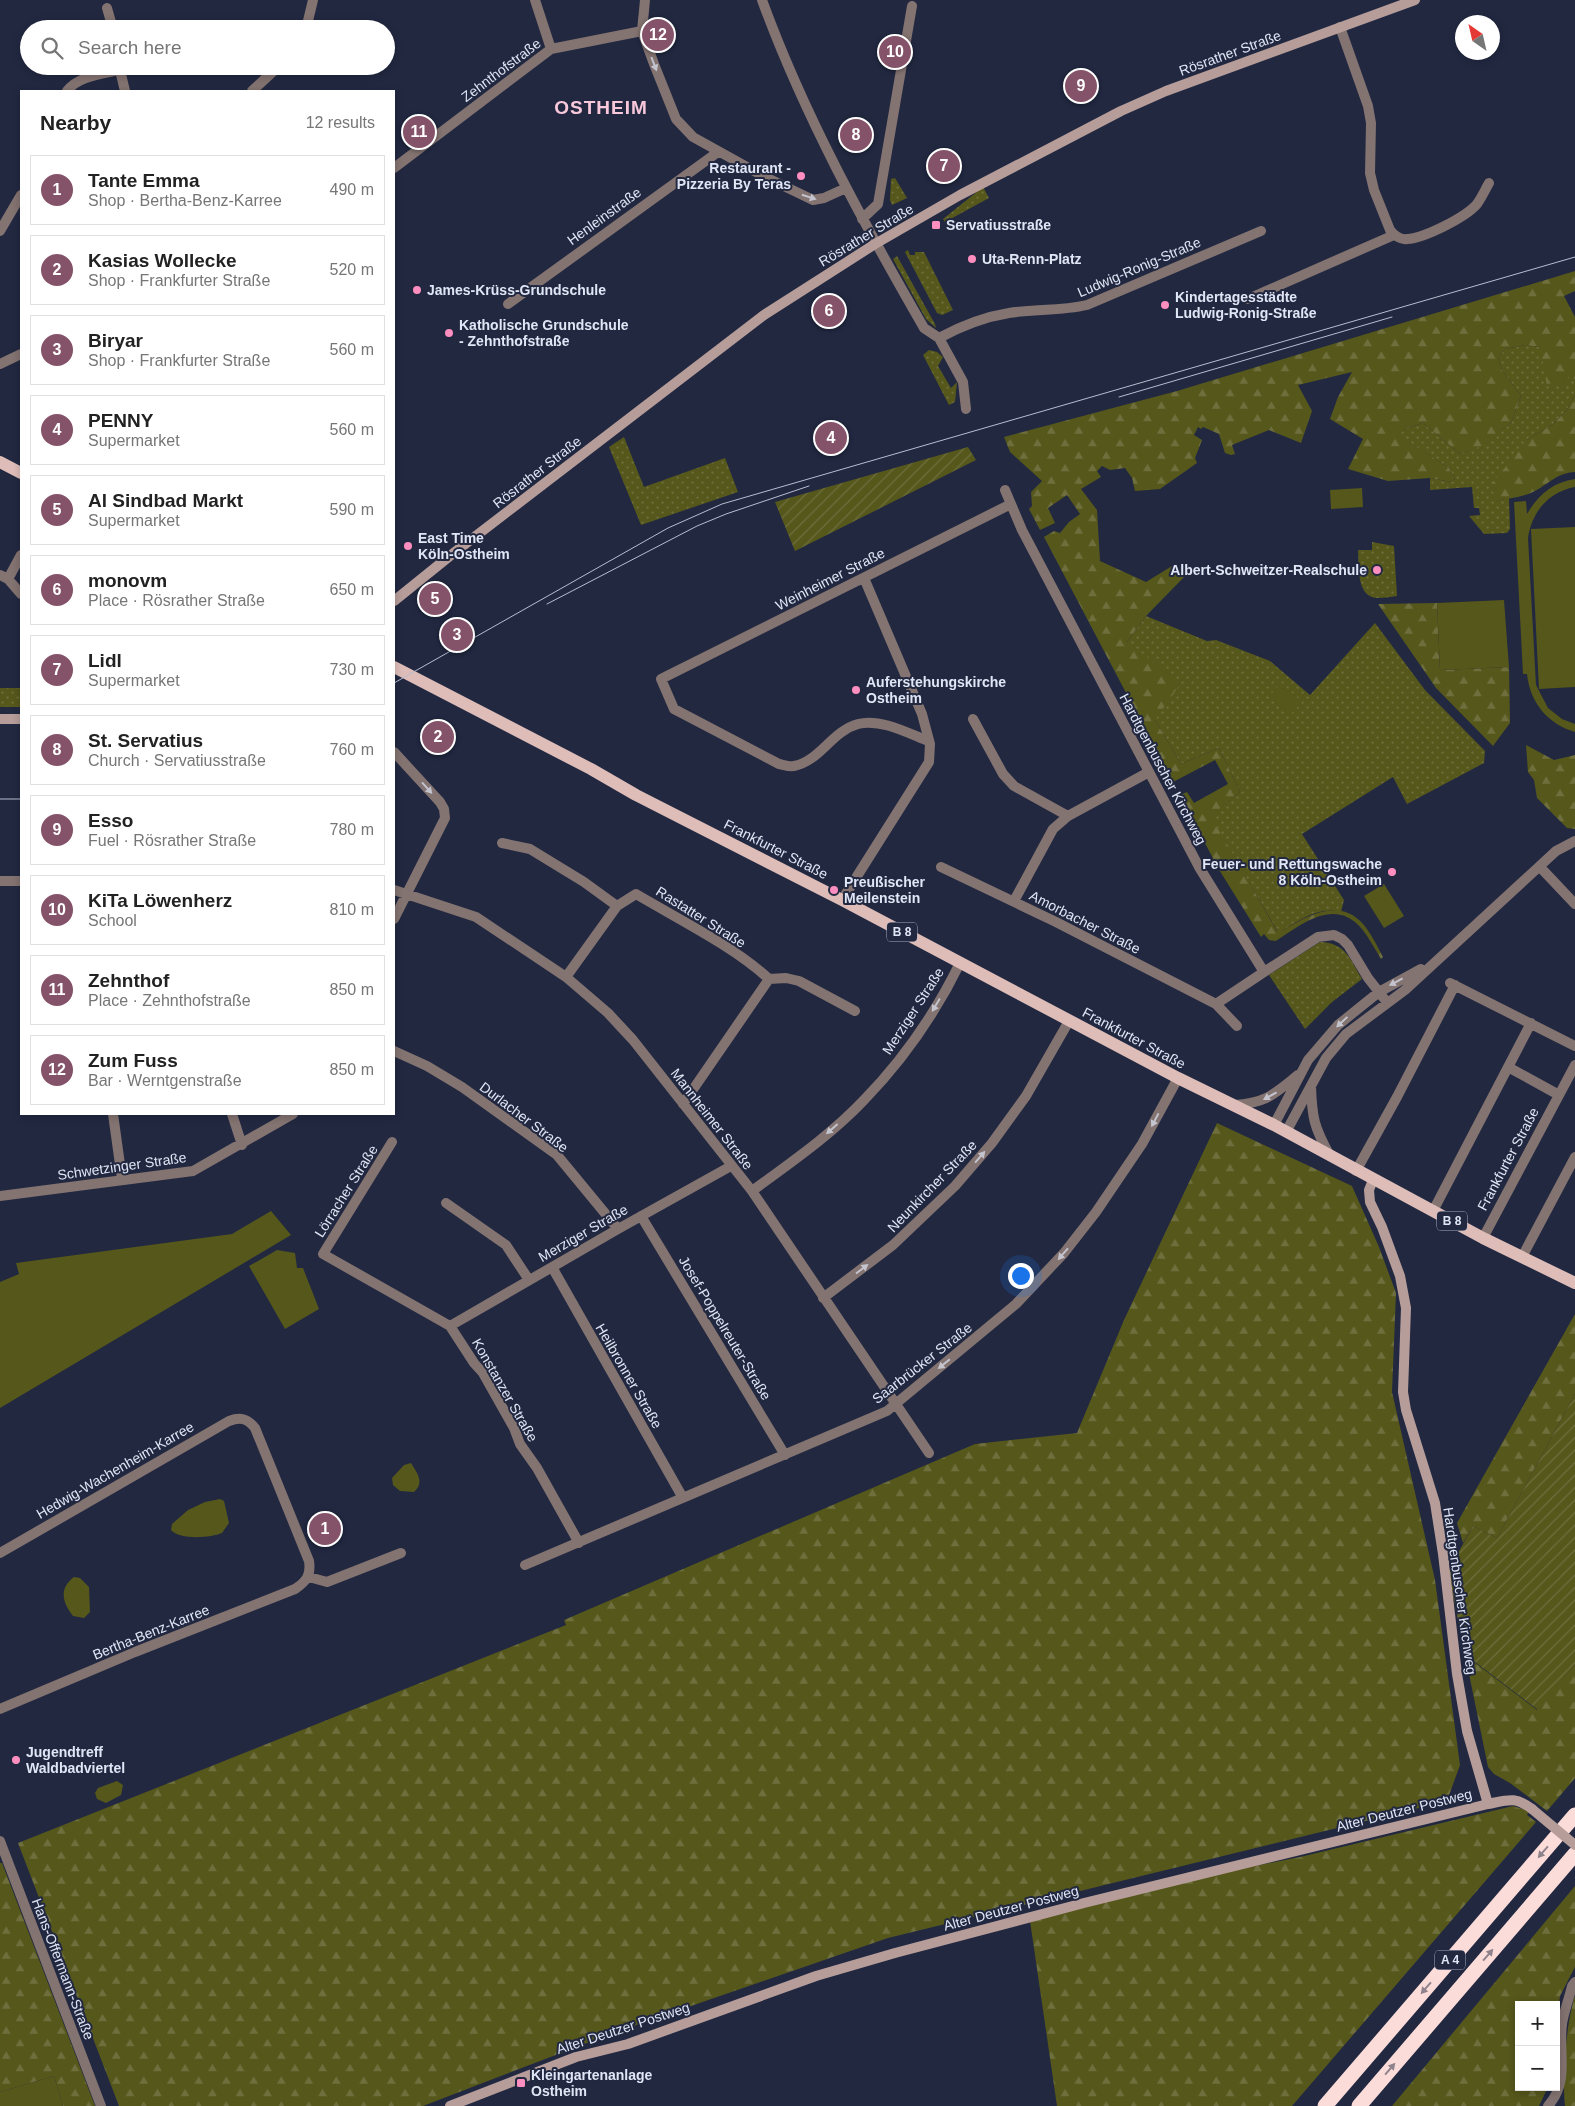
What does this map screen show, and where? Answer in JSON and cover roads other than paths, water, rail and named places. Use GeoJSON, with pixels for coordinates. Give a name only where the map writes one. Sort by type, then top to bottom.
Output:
{"type":"FeatureCollection","features":[{"type":"Feature","properties":{"kind":"highway","name":"A 4"},"geometry":{"type":"LineString","coordinates":[[1324,2106],[1575,1815]]}},
{"type":"Feature","properties":{"kind":"highway","name":"A 4"},"geometry":{"type":"LineString","coordinates":[[1359,2106],[1575,1854]]}},
{"type":"Feature","properties":{"kind":"main road"},"geometry":{"type":"LineString","coordinates":[[0,462],[20,472]]}},
{"type":"Feature","properties":{"kind":"main road","name":"Frankfurter Straße"},"geometry":{"type":"LineString","coordinates":[[395,668],[636,795],[842,900],[1178,1078],[1274,1125],[1373,1180],[1575,1284]]}},
{"type":"Feature","properties":{"kind":"street"},"geometry":{"type":"LineString","coordinates":[[308,20],[314,0]]}},
{"type":"Feature","properties":{"kind":"street"},"geometry":{"type":"LineString","coordinates":[[535,0],[551,49]]}},
{"type":"Feature","properties":{"kind":"street"},"geometry":{"type":"LineString","coordinates":[[645,0],[642,31],[676,119],[694,137],[718,152],[813,200],[824,198],[846,188]]}},
{"type":"Feature","properties":{"kind":"street"},"geometry":{"type":"LineString","coordinates":[[762,0],[780,51],[875,244],[924,328],[939,338],[963,382],[966,409]]}},
{"type":"Feature","properties":{"kind":"street","name":"Rösrather Straße"},"geometry":{"type":"LineString","coordinates":[[395,600],[451,555],[764,315],[875,244],[960,195],[1122,111],[1166,91],[1415,0]]}},
{"type":"Feature","properties":{"kind":"street"},"geometry":{"type":"LineString","coordinates":[[862,218],[878,204],[912,6]]}},
{"type":"Feature","properties":{"kind":"street"},"geometry":{"type":"LineString","coordinates":[[107,8],[110,20]]}},
{"type":"Feature","properties":{"kind":"street"},"geometry":{"type":"LineString","coordinates":[[1340,27],[1368,106],[1371,123],[1370,173],[1374,190],[1394,235]]}},
{"type":"Feature","properties":{"kind":"street","name":"Zehnthofstraße"},"geometry":{"type":"LineString","coordinates":[[395,167],[551,49],[642,31]]}},
{"type":"Feature","properties":{"kind":"street"},"geometry":{"type":"LineString","coordinates":[[68,90],[72,84],[96,75]]}},
{"type":"Feature","properties":{"kind":"street"},"geometry":{"type":"LineString","coordinates":[[121,75],[125,90]]}},
{"type":"Feature","properties":{"kind":"street"},"geometry":{"type":"LineString","coordinates":[[253,90],[269,75]]}},
{"type":"Feature","properties":{"kind":"street","name":"Henleinstraße"},"geometry":{"type":"LineString","coordinates":[[508,304],[718,152]]}},
{"type":"Feature","properties":{"kind":"street"},"geometry":{"type":"LineString","coordinates":[[1248,299],[1394,235],[1407,239],[1427,234],[1458,218],[1477,204],[1489,183]]}},
{"type":"Feature","properties":{"kind":"street"},"geometry":{"type":"LineString","coordinates":[[0,231],[20,197]]}},
{"type":"Feature","properties":{"kind":"street","name":"Ludwig-Ronig-Straße"},"geometry":{"type":"LineString","coordinates":[[939,338],[983,319],[1010,313],[1068,309],[1087,305],[1261,231]]}},
{"type":"Feature","properties":{"kind":"street"},"geometry":{"type":"LineString","coordinates":[[0,364],[20,354]]}},
{"type":"Feature","properties":{"kind":"street","name":"Hardtgenbuscher Kirchweg"},"geometry":{"type":"LineString","coordinates":[[1005,490],[1022,530],[1149,772],[1208,881],[1264,972]]}},
{"type":"Feature","properties":{"kind":"street","name":"Weinheimer Straße"},"geometry":{"type":"LineString","coordinates":[[928,741],[887,726],[858,724],[841,731],[810,759],[793,766],[779,764],[674,709],[661,679],[1011,504]]}},
{"type":"Feature","properties":{"kind":"street"},"geometry":{"type":"LineString","coordinates":[[20,555],[4,577],[20,593]]}},
{"type":"Feature","properties":{"kind":"street"},"geometry":{"type":"LineString","coordinates":[[842,900],[929,762],[930,744],[922,714],[864,578]]}},
{"type":"Feature","properties":{"kind":"street"},"geometry":{"type":"LineString","coordinates":[[0,719],[20,719]]}},
{"type":"Feature","properties":{"kind":"street"},"geometry":{"type":"LineString","coordinates":[[973,719],[1003,774],[1014,786],[1068,816]]}},
{"type":"Feature","properties":{"kind":"street"},"geometry":{"type":"LineString","coordinates":[[395,753],[444,809],[445,818],[395,916]]}},
{"type":"Feature","properties":{"kind":"street"},"geometry":{"type":"LineString","coordinates":[[1014,901],[1052,829],[1068,816],[1149,772]]}},
{"type":"Feature","properties":{"kind":"street"},"geometry":{"type":"LineString","coordinates":[[1286,1132],[1326,1058],[1346,1034],[1386,1001],[1405,990],[1540,868],[1556,851],[1575,841]]}},
{"type":"Feature","properties":{"kind":"street"},"geometry":{"type":"LineString","coordinates":[[502,843],[530,850],[584,882],[617,906]]}},
{"type":"Feature","properties":{"kind":"street","name":"Amorbacher Straße"},"geometry":{"type":"LineString","coordinates":[[940,868],[1014,901],[1216,1004],[1237,1026]]}},
{"type":"Feature","properties":{"kind":"street"},"geometry":{"type":"LineString","coordinates":[[1540,868],[1575,904]]}},
{"type":"Feature","properties":{"kind":"street"},"geometry":{"type":"LineString","coordinates":[[0,881],[20,881]]}},
{"type":"Feature","properties":{"kind":"street","name":"Mannheimer Straße"},"geometry":{"type":"LineString","coordinates":[[395,890],[476,917],[566,977],[608,1013],[633,1040],[752,1191],[894,1404],[929,1453]]}},
{"type":"Feature","properties":{"kind":"street","name":"Rastatter Straße"},"geometry":{"type":"LineString","coordinates":[[566,977],[617,906],[636,894],[729,949],[769,979]]}},
{"type":"Feature","properties":{"kind":"street"},"geometry":{"type":"LineString","coordinates":[[1216,1004],[1318,937],[1334,935],[1348,945],[1386,1001]]}},
{"type":"Feature","properties":{"kind":"street"},"geometry":{"type":"LineString","coordinates":[[1274,1125],[1300,1073],[1322,1042],[1338,1025],[1379,992],[1443,955]]}},
{"type":"Feature","properties":{"kind":"street","name":"Merziger Straße"},"geometry":{"type":"LineString","coordinates":[[752,1191],[810,1149],[863,1101],[892,1068],[929,1016],[960,963]]}},
{"type":"Feature","properties":{"kind":"street"},"geometry":{"type":"LineString","coordinates":[[683,1104],[769,979],[786,978],[799,981],[854,1011]]}},
{"type":"Feature","properties":{"kind":"street"},"geometry":{"type":"LineString","coordinates":[[1356,1171],[1397,1097],[1453,984],[1575,1046]]}},
{"type":"Feature","properties":{"kind":"street","name":"Neunkircher Straße"},"geometry":{"type":"LineString","coordinates":[[823,1298],[893,1245],[954,1186],[992,1143],[1026,1096],[1069,1021]]}},
{"type":"Feature","properties":{"kind":"street"},"geometry":{"type":"LineString","coordinates":[[1433,1211],[1531,1023]]}},
{"type":"Feature","properties":{"kind":"street","name":"Durlacher Straße"},"geometry":{"type":"LineString","coordinates":[[395,1051],[427,1066],[462,1087],[557,1155],[618,1229]]}},
{"type":"Feature","properties":{"kind":"street","name":"Frankfurter Straße"},"geometry":{"type":"LineString","coordinates":[[1484,1238],[1575,1065]]}},
{"type":"Feature","properties":{"kind":"street"},"geometry":{"type":"LineString","coordinates":[[1508,1067],[1559,1095]]}},
{"type":"Feature","properties":{"kind":"street"},"geometry":{"type":"LineString","coordinates":[[1232,1105],[1254,1104],[1271,1097],[1300,1073]]}},
{"type":"Feature","properties":{"kind":"street","name":"Saarbrücker Straße"},"geometry":{"type":"LineString","coordinates":[[525,1565],[886,1411],[1016,1304],[1064,1253],[1096,1212],[1142,1144],[1178,1078]]}},
{"type":"Feature","properties":{"kind":"street"},"geometry":{"type":"LineString","coordinates":[[1312,1084],[1312,1116],[1317,1133],[1330,1156]]}},
{"type":"Feature","properties":{"kind":"street"},"geometry":{"type":"LineString","coordinates":[[113,1115],[122,1179]]}},
{"type":"Feature","properties":{"kind":"street"},"geometry":{"type":"LineString","coordinates":[[232,1115],[242,1145]]}},
{"type":"Feature","properties":{"kind":"street","name":"Schwetzinger Straße"},"geometry":{"type":"LineString","coordinates":[[0,1196],[193,1171],[292,1115]]}},
{"type":"Feature","properties":{"kind":"street","name":"Lörracher Straße"},"geometry":{"type":"LineString","coordinates":[[323,1254],[392,1142]]}},
{"type":"Feature","properties":{"kind":"street"},"geometry":{"type":"LineString","coordinates":[[1522,1257],[1575,1157]]}},
{"type":"Feature","properties":{"kind":"street","name":"Merziger Straße"},"geometry":{"type":"LineString","coordinates":[[450,1326],[731,1166]]}},
{"type":"Feature","properties":{"kind":"street","name":"Hardtgenbuscher Kirchweg"},"geometry":{"type":"LineString","coordinates":[[1373,1180],[1369,1190],[1370,1202],[1382,1227],[1400,1276],[1406,1308],[1403,1392],[1406,1410],[1435,1503],[1457,1674],[1468,1730],[1488,1804]]}},
{"type":"Feature","properties":{"kind":"street"},"geometry":{"type":"LineString","coordinates":[[446,1203],[506,1246],[529,1280]]}},
{"type":"Feature","properties":{"kind":"street","name":"Josef-Poppelreuter-Straße"},"geometry":{"type":"LineString","coordinates":[[641,1216],[784,1455]]}},
{"type":"Feature","properties":{"kind":"street","name":"Konstanzer Straße"},"geometry":{"type":"LineString","coordinates":[[323,1254],[450,1326],[474,1363],[483,1373],[514,1428],[520,1444],[538,1468],[579,1543]]}},
{"type":"Feature","properties":{"kind":"street","name":"Heilbronner Straße"},"geometry":{"type":"LineString","coordinates":[[552,1267],[683,1498]]}},
{"type":"Feature","properties":{"kind":"street","name":"Hedwig-Wachenheim-Karree"},"geometry":{"type":"LineString","coordinates":[[0,1553],[229,1421],[239,1418],[246,1419],[255,1428],[309,1561],[309,1577]]}},
{"type":"Feature","properties":{"kind":"street"},"geometry":{"type":"LineString","coordinates":[[309,1577],[327,1582],[401,1553]]}},
{"type":"Feature","properties":{"kind":"street","name":"Bertha-Benz-Karree"},"geometry":{"type":"LineString","coordinates":[[0,1709],[134,1652],[295,1589],[309,1577]]}},
{"type":"Feature","properties":{"kind":"street","name":"Alter Deutzer Postweg"},"geometry":{"type":"LineString","coordinates":[[452,2106],[576,2057],[620,2046],[807,1979],[895,1952],[1093,1901],[1488,1804],[1512,1799],[1523,1801],[1575,1845]]}},
{"type":"Feature","properties":{"kind":"street","name":"Hans-Offermann-Straße"},"geometry":{"type":"LineString","coordinates":[[0,1841],[101,2106]]}},
{"type":"Feature","properties":{"kind":"street"},"geometry":{"type":"LineString","coordinates":[[1548,2106],[1556,2097],[1560,2086],[1562,2025],[1572,1986],[1575,1982]]}},
{"type":"Feature","properties":{"kind":"tram line"},"geometry":{"type":"LineString","coordinates":[[395,682],[668,528],[722,504],[1575,257]]}},
{"type":"Feature","properties":{"kind":"tram line"},"geometry":{"type":"LineString","coordinates":[[1119,397],[1392,317]]}},
{"type":"Feature","properties":{"kind":"tram line"},"geometry":{"type":"LineString","coordinates":[[547,604],[697,526],[726,514],[809,486]]}},
{"type":"Feature","properties":{"kind":"tram line"},"geometry":{"type":"LineString","coordinates":[[0,799],[20,799]]}},
{"type":"Feature","properties":{"kind":"place","name":"Zum Fuss"},"geometry":{"type":"Point","coordinates":[658,35]}},
{"type":"Feature","properties":{"kind":"place","name":"KiTa Löwenherz"},"geometry":{"type":"Point","coordinates":[895,52]}},
{"type":"Feature","properties":{"kind":"place","name":"Esso"},"geometry":{"type":"Point","coordinates":[1081,86]}},
{"type":"Feature","properties":{"kind":"place","name":"Zehnthof"},"geometry":{"type":"Point","coordinates":[419,132]}},
{"type":"Feature","properties":{"kind":"place","name":"St. Servatius"},"geometry":{"type":"Point","coordinates":[856,135]}},
{"type":"Feature","properties":{"kind":"place","name":"Lidl"},"geometry":{"type":"Point","coordinates":[944,166]}},
{"type":"Feature","properties":{"kind":"place","name":"Restaurant - Pizzeria By Teras"},"geometry":{"type":"Point","coordinates":[801,176]}},
{"type":"Feature","properties":{"kind":"place","name":"Servatiusstraße"},"geometry":{"type":"Point","coordinates":[936,225]}},
{"type":"Feature","properties":{"kind":"place","name":"Uta-Renn-Platz"},"geometry":{"type":"Point","coordinates":[972,259]}},
{"type":"Feature","properties":{"kind":"place","name":"James-Krüss-Grundschule"},"geometry":{"type":"Point","coordinates":[417,290]}},
{"type":"Feature","properties":{"kind":"place","name":"Kindertagesstädte Ludwig-Ronig-Straße"},"geometry":{"type":"Point","coordinates":[1165,305]}},
{"type":"Feature","properties":{"kind":"place","name":"monovm"},"geometry":{"type":"Point","coordinates":[829,311]}},
{"type":"Feature","properties":{"kind":"place","name":"Katholische Grundschule - Zehnthofstraße"},"geometry":{"type":"Point","coordinates":[449,333]}},
{"type":"Feature","properties":{"kind":"place","name":"PENNY"},"geometry":{"type":"Point","coordinates":[831,438]}},
{"type":"Feature","properties":{"kind":"place","name":"East Time Köln-Ostheim"},"geometry":{"type":"Point","coordinates":[408,546]}},
{"type":"Feature","properties":{"kind":"place","name":"Albert-Schweitzer-Realschule"},"geometry":{"type":"Point","coordinates":[1377,570]}},
{"type":"Feature","properties":{"kind":"place","name":"Al Sindbad Markt"},"geometry":{"type":"Point","coordinates":[435,599]}},
{"type":"Feature","properties":{"kind":"place","name":"Biryar"},"geometry":{"type":"Point","coordinates":[457,635]}},
{"type":"Feature","properties":{"kind":"place","name":"Auferstehungskirche Ostheim"},"geometry":{"type":"Point","coordinates":[856,690]}},
{"type":"Feature","properties":{"kind":"place","name":"Kasias Wollecke"},"geometry":{"type":"Point","coordinates":[438,737]}},
{"type":"Feature","properties":{"kind":"place","name":"Feuer- und Rettungswache 8 Köln-Ostheim"},"geometry":{"type":"Point","coordinates":[1392,872]}},
{"type":"Feature","properties":{"kind":"place","name":"Preußischer Meilenstein"},"geometry":{"type":"Point","coordinates":[834,890]}},
{"type":"Feature","properties":{"kind":"place","name":"Tante Emma"},"geometry":{"type":"Point","coordinates":[325,1529]}},
{"type":"Feature","properties":{"kind":"place","name":"Jugendtreff Waldbadviertel"},"geometry":{"type":"Point","coordinates":[16,1760]}},
{"type":"Feature","properties":{"kind":"place","name":"Kleingartenanlage Ostheim"},"geometry":{"type":"Point","coordinates":[521,2083]}},
{"type":"Feature","properties":{"kind":"district","name":"OSTHEIM"},"geometry":{"type":"Point","coordinates":[601,107]}}]}
